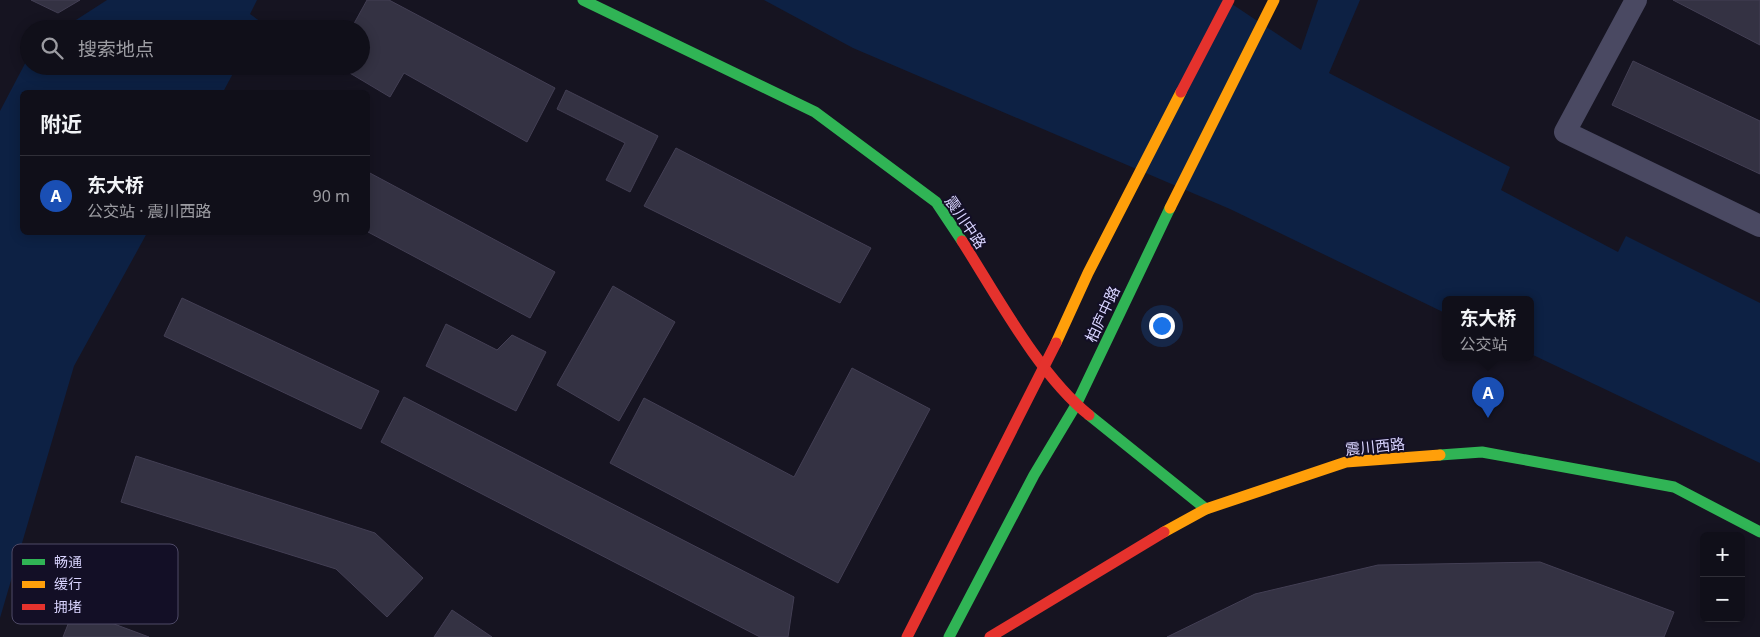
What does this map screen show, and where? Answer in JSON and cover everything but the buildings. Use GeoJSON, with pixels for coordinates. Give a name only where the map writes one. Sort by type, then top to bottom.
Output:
{"type":"FeatureCollection","features":[{"type":"Feature","properties":{"kind":"street","name":"震川中路"},"geometry":{"type":"LineString","coordinates":[[583,0],[815,112],[936,202],[1044,368],[1076,405],[1206,509]]}},
{"type":"Feature","properties":{"kind":"street","name":"柏庐中路"},"geometry":{"type":"LineString","coordinates":[[907,637],[1044,368],[1088,273],[1229,0]]}},
{"type":"Feature","properties":{"kind":"street","name":"柏庐中路"},"geometry":{"type":"LineString","coordinates":[[949,637],[1034,475],[1076,405],[1128,293],[1274,0]]}},
{"type":"Feature","properties":{"kind":"street"},"geometry":{"type":"LineString","coordinates":[[1636,0],[1565,132],[1760,226]]}},
{"type":"Feature","properties":{"kind":"street","name":"震川西路"},"geometry":{"type":"LineString","coordinates":[[990,637],[1134,548],[1206,509],[1346,462],[1482,452],[1674,487],[1760,532]]}},
{"type":"Feature","properties":{"kind":"water"},"geometry":{"type":"Polygon","coordinates":[[[107,0],[257,0],[250,14],[258,20],[76,20],[107,0]]]}},
{"type":"Feature","properties":{"kind":"water"},"geometry":{"type":"Polygon","coordinates":[[[764,0],[1226,0],[1301,50],[1318,0],[1360,0],[1329,73],[1510,167],[1501,190],[1618,252],[1626,236],[1760,303],[1760,463],[1534,355],[1534,296],[1442,296],[1442,312],[1230,209],[853,48],[764,0]]]}},
{"type":"Feature","properties":{"kind":"water"},"geometry":{"type":"Polygon","coordinates":[[[20,73],[20,75],[232,75],[224,90],[20,90],[20,235],[146,235],[74,366],[22,544],[12,544],[12,577],[0,618],[0,111],[20,73]]]}},
{"type":"Feature","properties":{"kind":"traffic: fast"},"geometry":{"type":"LineString","coordinates":[[583,0],[815,112],[936,202],[962,241]]}},
{"type":"Feature","properties":{"kind":"traffic: fast"},"geometry":{"type":"LineString","coordinates":[[949,637],[1034,475],[1076,405],[1170,208]]}},
{"type":"Feature","properties":{"kind":"traffic: fast"},"geometry":{"type":"LineString","coordinates":[[1089,415],[1206,509]]}},
{"type":"Feature","properties":{"kind":"traffic: fast"},"geometry":{"type":"LineString","coordinates":[[1440,455],[1482,452],[1674,487],[1760,532]]}},
{"type":"Feature","properties":{"kind":"traffic: slow"},"geometry":{"type":"LineString","coordinates":[[1170,208],[1274,0]]}},
{"type":"Feature","properties":{"kind":"traffic: slow"},"geometry":{"type":"LineString","coordinates":[[1056,343],[1088,273],[1181,92]]}},
{"type":"Feature","properties":{"kind":"traffic: slow"},"geometry":{"type":"LineString","coordinates":[[1164,532],[1206,509],[1346,462],[1440,455]]}},
{"type":"Feature","properties":{"kind":"traffic: jam"},"geometry":{"type":"LineString","coordinates":[[1181,92],[1229,0]]}},
{"type":"Feature","properties":{"kind":"traffic: jam"},"geometry":{"type":"LineString","coordinates":[[962,241],[1004,310],[1036,357],[1053,379],[1089,415]]}},
{"type":"Feature","properties":{"kind":"traffic: jam"},"geometry":{"type":"LineString","coordinates":[[907,637],[1056,343]]}},
{"type":"Feature","properties":{"kind":"traffic: jam"},"geometry":{"type":"LineString","coordinates":[[990,637],[1164,532]]}},
{"type":"Feature","properties":{"kind":"place","name":"东大桥"},"geometry":{"type":"Point","coordinates":[1488,418]}}]}
